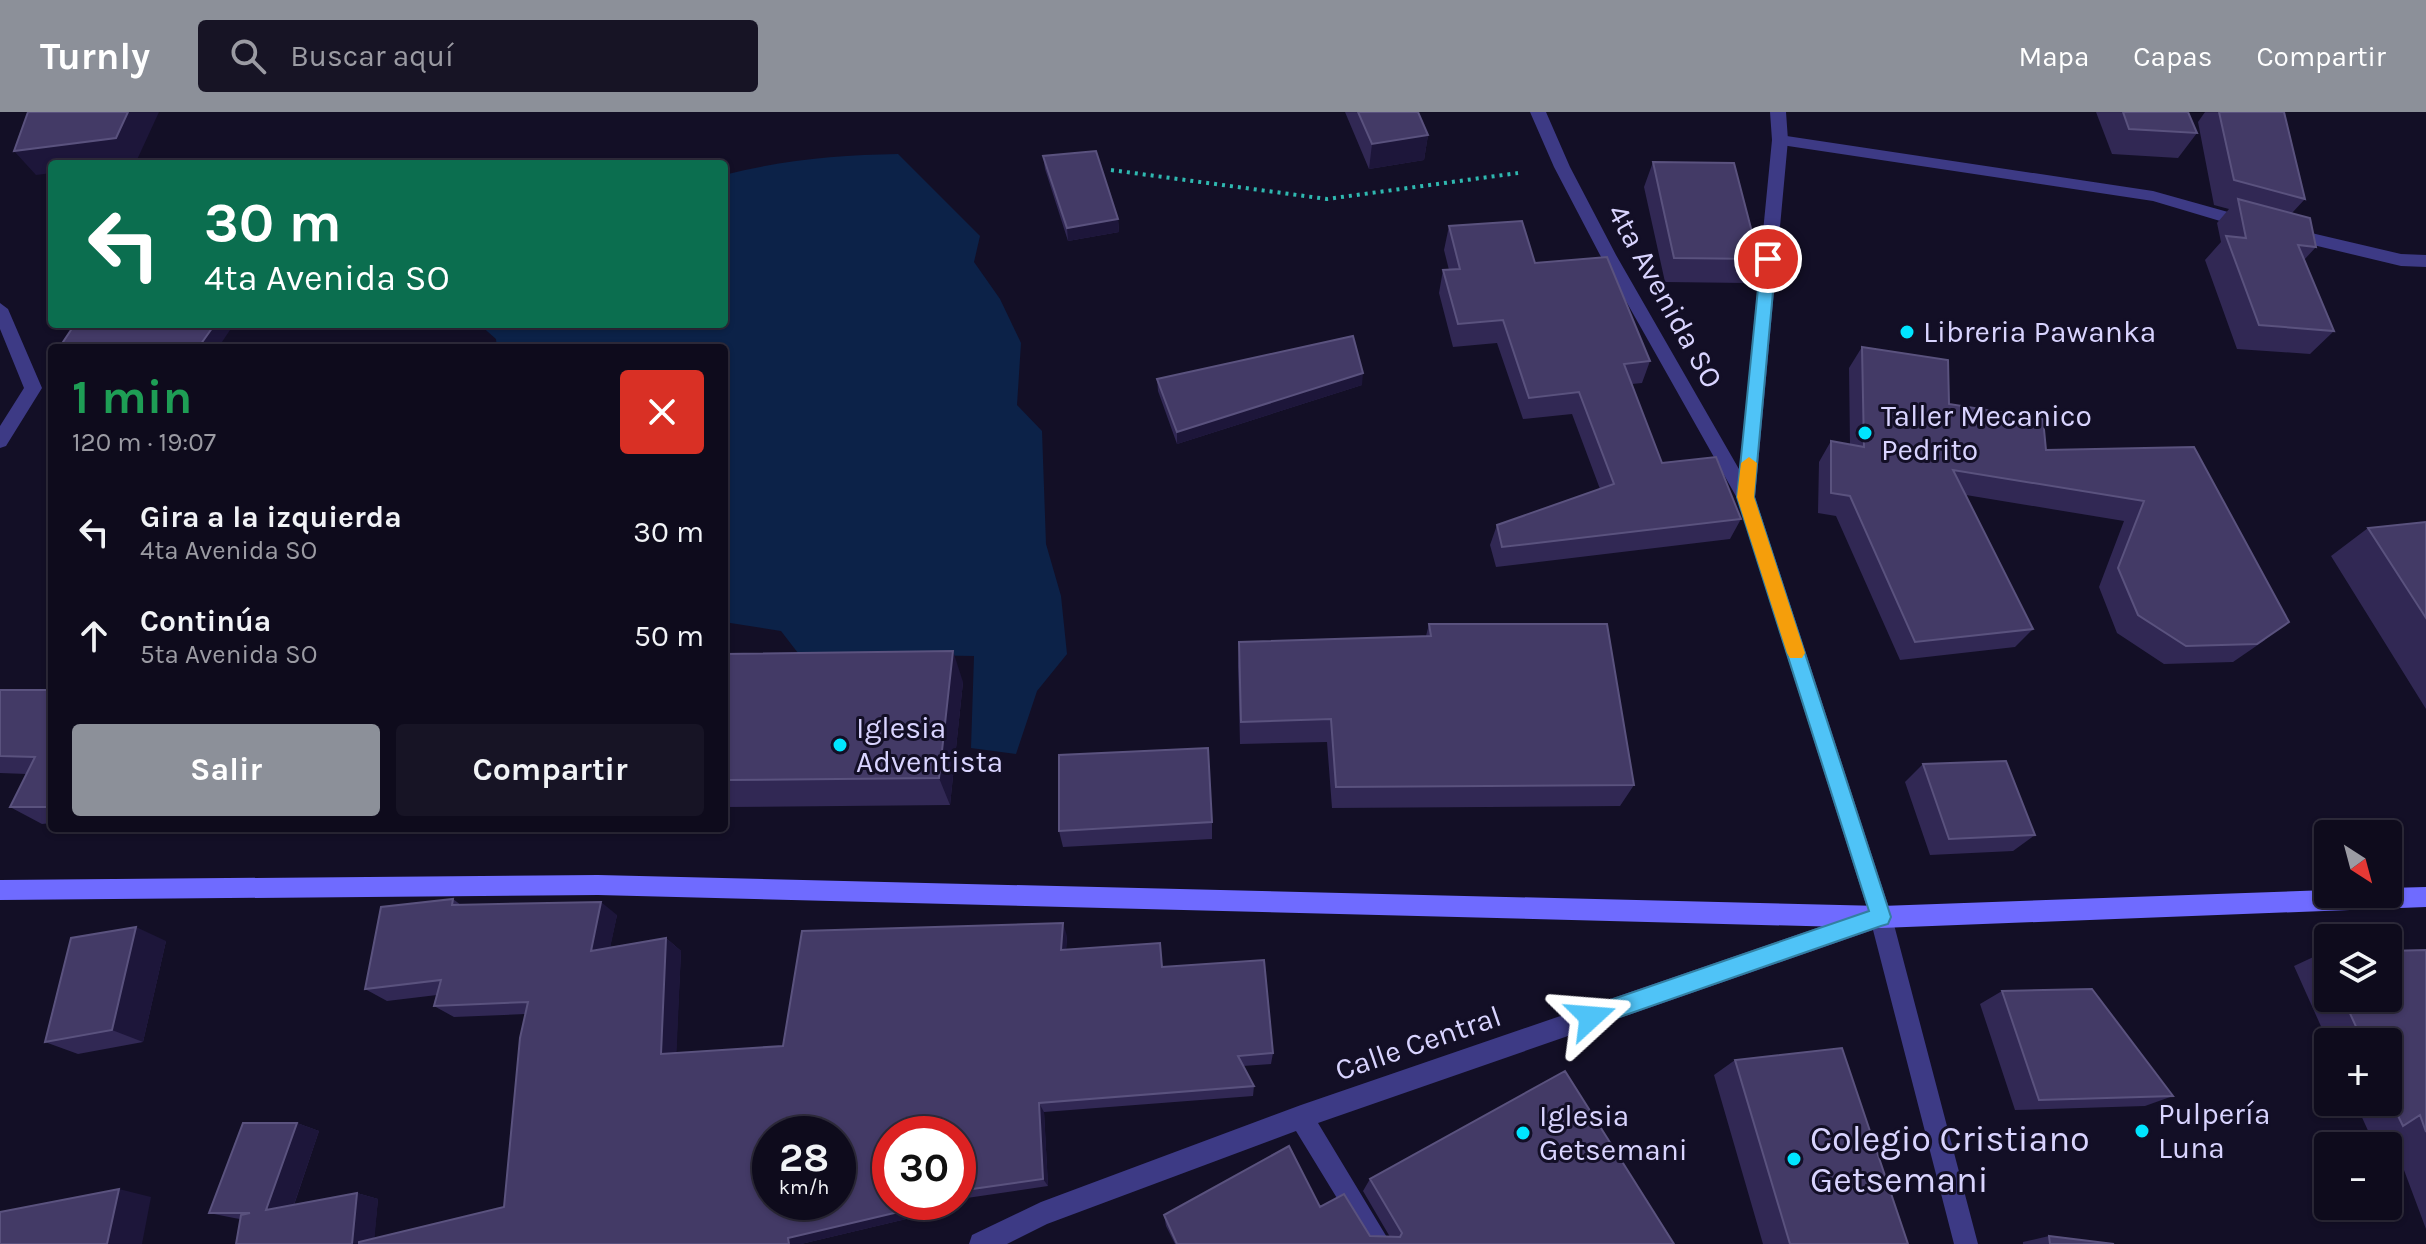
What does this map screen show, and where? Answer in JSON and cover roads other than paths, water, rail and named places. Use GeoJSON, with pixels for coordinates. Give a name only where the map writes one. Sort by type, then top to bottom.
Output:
{"type":"FeatureCollection","features":[{"type":"Feature","properties":{"kind":"main road"},"geometry":{"type":"LineString","coordinates":[[0,890],[598,885],[1881,917],[2426,897]]}},
{"type":"Feature","properties":{"kind":"street","name":"4ta Avenida SO"},"geometry":{"type":"LineString","coordinates":[[1538,112],[1562,167],[1608,255],[1746,497],[1881,917],[1966,1244]]}},
{"type":"Feature","properties":{"kind":"street"},"geometry":{"type":"LineString","coordinates":[[1746,497],[1780,140],[1778,112]]}},
{"type":"Feature","properties":{"kind":"street"},"geometry":{"type":"LineString","coordinates":[[1780,140],[2153,196],[2272,230],[2401,260],[2426,261]]}},
{"type":"Feature","properties":{"kind":"street"},"geometry":{"type":"LineString","coordinates":[[0,309],[33,388],[0,441]]}},
{"type":"Feature","properties":{"kind":"street","name":"Calle Central"},"geometry":{"type":"LineString","coordinates":[[981,1244],[1041,1214],[1301,1117],[1881,917]]}},
{"type":"Feature","properties":{"kind":"street"},"geometry":{"type":"LineString","coordinates":[[1301,1117],[1379,1244]]}},
{"type":"Feature","properties":{"kind":"water"},"geometry":{"type":"Polygon","coordinates":[[[898,154],[980,236],[974,262],[1000,299],[1021,343],[1017,405],[1042,431],[1046,544],[1061,596],[1067,654],[1037,691],[1016,754],[971,748],[974,656],[798,653],[781,631],[728,623],[728,344],[497,344],[496,339],[484,328],[728,328],[728,174],[811,159],[898,154]]]}},
{"type":"Feature","properties":{"kind":"place","name":"Libreria Pawanka"},"geometry":{"type":"Point","coordinates":[1907,332]}},
{"type":"Feature","properties":{"kind":"place","name":"Taller Mecanico Pedrito"},"geometry":{"type":"Point","coordinates":[1865,433]}},
{"type":"Feature","properties":{"kind":"place","name":"Iglesia Adventista"},"geometry":{"type":"Point","coordinates":[840,745]}},
{"type":"Feature","properties":{"kind":"place","name":"Pulpería Luna"},"geometry":{"type":"Point","coordinates":[2142,1131]}},
{"type":"Feature","properties":{"kind":"place","name":"Iglesia Getsemani"},"geometry":{"type":"Point","coordinates":[1523,1133]}},
{"type":"Feature","properties":{"kind":"place","name":"Colegio Cristiano Getsemani"},"geometry":{"type":"Point","coordinates":[1794,1159]}}]}
